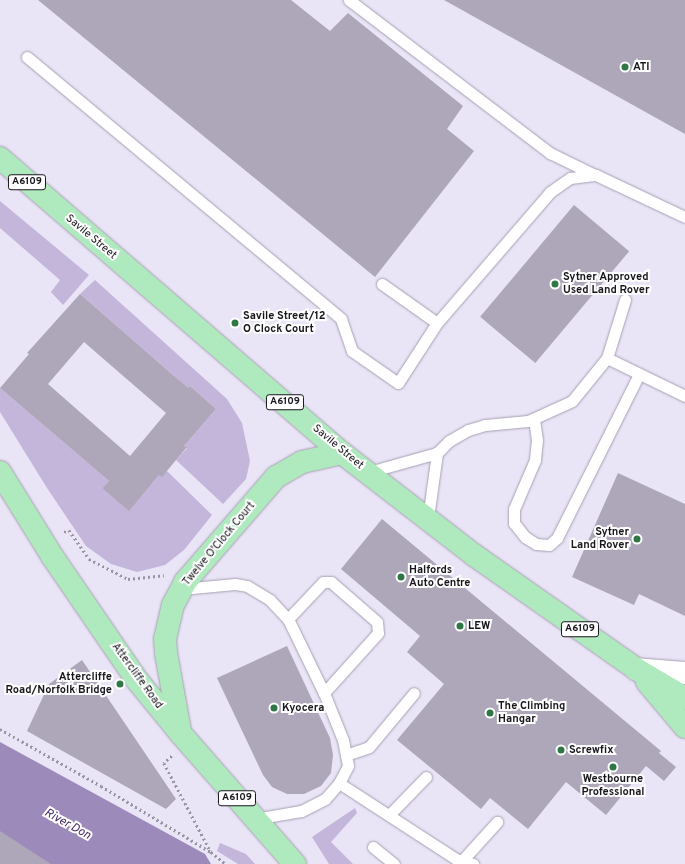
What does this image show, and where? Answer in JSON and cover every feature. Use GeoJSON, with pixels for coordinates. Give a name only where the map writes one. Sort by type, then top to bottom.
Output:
{"type":"FeatureCollection","features":[{"type":"Feature","properties":{"kind":"main road","name":"Savile Street"},"geometry":{"type":"LineString","coordinates":[[0,158],[342,453],[369,472],[474,554],[636,669],[685,698]]}},
{"type":"Feature","properties":{"kind":"main road","name":"Twelve O'Clock Court"},"geometry":{"type":"LineString","coordinates":[[185,738],[166,653],[166,639],[172,605],[184,586],[276,477],[302,462],[342,453]]}},
{"type":"Feature","properties":{"kind":"main road","name":"Attercliffe Road"},"geometry":{"type":"LineString","coordinates":[[0,472],[43,542],[137,680],[254,819],[296,863]]}},
{"type":"Feature","properties":{"kind":"main road","name":"Savile Street"},"geometry":{"type":"LineString","coordinates":[[636,669],[685,727]]}},
{"type":"Feature","properties":{"kind":"main road"},"geometry":{"type":"LineString","coordinates":[[636,669],[685,672]]}},
{"type":"Feature","properties":{"kind":"lane"},"geometry":{"type":"LineString","coordinates":[[349,0],[550,152],[685,216]]}},
{"type":"Feature","properties":{"kind":"lane"},"geometry":{"type":"LineString","coordinates":[[27,57],[341,318],[352,351],[398,383],[437,323],[550,192],[570,178],[596,175]]}},
{"type":"Feature","properties":{"kind":"lane"},"geometry":{"type":"LineString","coordinates":[[382,284],[437,323]]}},
{"type":"Feature","properties":{"kind":"lane"},"geometry":{"type":"LineString","coordinates":[[369,472],[437,453],[449,441],[468,430],[485,425],[534,419],[572,401],[607,358],[625,300]]}},
{"type":"Feature","properties":{"kind":"lane"},"geometry":{"type":"LineString","coordinates":[[607,358],[685,396]]}},
{"type":"Feature","properties":{"kind":"lane"},"geometry":{"type":"LineString","coordinates":[[534,419],[537,440],[535,460],[514,509],[514,524],[525,536],[536,544],[549,545],[557,538],[639,374]]}},
{"type":"Feature","properties":{"kind":"lane"},"geometry":{"type":"LineString","coordinates":[[428,518],[437,453]]}},
{"type":"Feature","properties":{"kind":"lane"},"geometry":{"type":"LineString","coordinates":[[288,619],[323,582],[331,582],[378,622],[378,633],[324,693]]}},
{"type":"Feature","properties":{"kind":"lane"},"geometry":{"type":"LineString","coordinates":[[184,586],[235,584],[247,586],[270,600],[288,619],[324,693],[343,740],[348,766],[339,783],[325,799],[300,811],[254,819]]}},
{"type":"Feature","properties":{"kind":"lane"},"geometry":{"type":"LineString","coordinates":[[346,755],[369,747],[414,693]]}},
{"type":"Feature","properties":{"kind":"lane"},"geometry":{"type":"LineString","coordinates":[[390,816],[426,777]]}},
{"type":"Feature","properties":{"kind":"lane"},"geometry":{"type":"LineString","coordinates":[[339,783],[460,862],[473,864]]}},
{"type":"Feature","properties":{"kind":"lane"},"geometry":{"type":"LineString","coordinates":[[460,862],[497,822]]}},
{"type":"Feature","properties":{"kind":"lane"},"geometry":{"type":"LineString","coordinates":[[373,846],[394,864]]}},
{"type":"Feature","properties":{"kind":"path"},"geometry":{"type":"LineString","coordinates":[[43,542],[69,530],[89,559],[128,579],[174,574],[184,586]]}},
{"type":"Feature","properties":{"kind":"path"},"geometry":{"type":"LineString","coordinates":[[0,729],[101,786],[211,852],[226,864]]}},
{"type":"Feature","properties":{"kind":"path"},"geometry":{"type":"LineString","coordinates":[[185,738],[164,763],[211,852]]}},
{"type":"Feature","properties":{"kind":"shaded area"},"geometry":{"type":"Polygon","coordinates":[[[0,201],[89,275],[63,305],[51,292],[60,280],[0,228],[0,201]]]}},
{"type":"Feature","properties":{"kind":"shaded area"},"geometry":{"type":"Polygon","coordinates":[[[95,280],[227,399],[242,423],[250,461],[246,479],[223,504],[176,460],[187,448],[184,446],[216,409],[190,386],[187,389],[178,381],[179,380],[80,294],[95,280]]]}},
{"type":"Feature","properties":{"kind":"shaded area"},"geometry":{"type":"Polygon","coordinates":[[[0,388],[109,481],[102,488],[129,510],[159,475],[167,471],[212,515],[184,550],[165,565],[137,572],[111,564],[86,546],[47,488],[0,412],[0,388]]]}},
{"type":"Feature","properties":{"kind":"shaded area"},"geometry":{"type":"Polygon","coordinates":[[[355,808],[357,813],[331,842],[353,864],[329,864],[312,837],[355,808]]]}},
{"type":"Feature","properties":{"kind":"shaded area"},"geometry":{"type":"Polygon","coordinates":[[[220,843],[246,854],[255,864],[238,864],[217,851],[220,843]]]}},
{"type":"Feature","properties":{"kind":"water","name":"River Don"},"geometry":{"type":"Polygon","coordinates":[[[0,742],[205,854],[211,864],[48,864],[0,835],[0,742]]]}},
{"type":"Feature","properties":{"kind":"building"},"geometry":{"type":"Polygon","coordinates":[[[38,0],[291,0],[330,31],[348,13],[463,106],[447,129],[474,151],[375,277],[38,0]]]}},
{"type":"Feature","properties":{"kind":"building","name":"ATI"},"geometry":{"type":"Polygon","coordinates":[[[444,0],[685,0],[685,134],[444,0]]]}},
{"type":"Feature","properties":{"kind":"building","name":"Sytner Approved Used Land Rover"},"geometry":{"type":"Polygon","coordinates":[[[574,205],[629,251],[535,363],[480,317],[574,205]]]}},
{"type":"Feature","properties":{"kind":"building"},"geometry":{"type":"Polygon","coordinates":[[[80,294],[188,388],[190,386],[216,409],[184,446],[187,447],[162,477],[159,475],[129,511],[102,488],[109,481],[0,388],[29,354],[27,353],[80,294]],[[84,342],[48,384],[130,456],[166,413],[84,342]]]}},
{"type":"Feature","properties":{"kind":"building","name":"Sytner Land Rover"},"geometry":{"type":"Polygon","coordinates":[[[618,473],[685,504],[685,616],[639,594],[634,605],[572,577],[618,473]]]}},
{"type":"Feature","properties":{"kind":"building"},"geometry":{"type":"Polygon","coordinates":[[[382,519],[661,751],[659,753],[676,767],[664,781],[646,766],[606,815],[566,782],[528,829],[490,798],[481,809],[397,740],[444,684],[407,652],[420,636],[341,569],[382,519]]]}},
{"type":"Feature","properties":{"kind":"building","name":"Kyocera"},"geometry":{"type":"Polygon","coordinates":[[[287,646],[330,738],[333,755],[331,773],[321,786],[304,794],[287,794],[272,787],[263,775],[217,678],[287,646]]]}},
{"type":"Feature","properties":{"kind":"building"},"geometry":{"type":"Polygon","coordinates":[[[82,660],[176,799],[166,809],[27,731],[49,684],[82,660]]]}},
{"type":"Feature","properties":{"kind":"building"},"geometry":{"type":"Polygon","coordinates":[[[0,831],[51,864],[0,864],[0,831]]]}},
{"type":"Feature","properties":{"kind":"place","name":"ATI"},"geometry":{"type":"Point","coordinates":[625,67]}},
{"type":"Feature","properties":{"kind":"place","name":"Sytner Approved Used Land Rover"},"geometry":{"type":"Point","coordinates":[555,284]}},
{"type":"Feature","properties":{"kind":"place","name":"Savile Street/12 O Clock Court"},"geometry":{"type":"Point","coordinates":[235,323]}},
{"type":"Feature","properties":{"kind":"place","name":"Sytner Land Rover"},"geometry":{"type":"Point","coordinates":[637,539]}},
{"type":"Feature","properties":{"kind":"place","name":"Halfords Auto Centre"},"geometry":{"type":"Point","coordinates":[401,577]}},
{"type":"Feature","properties":{"kind":"place","name":"LEW"},"geometry":{"type":"Point","coordinates":[460,626]}},
{"type":"Feature","properties":{"kind":"place","name":"Attercliffe Road/Norfolk Bridge"},"geometry":{"type":"Point","coordinates":[120,684]}},
{"type":"Feature","properties":{"kind":"place","name":"Kyocera"},"geometry":{"type":"Point","coordinates":[274,708]}},
{"type":"Feature","properties":{"kind":"place","name":"The Climbing Hangar"},"geometry":{"type":"Point","coordinates":[490,713]}},
{"type":"Feature","properties":{"kind":"place","name":"Screwfix"},"geometry":{"type":"Point","coordinates":[561,750]}},
{"type":"Feature","properties":{"kind":"place","name":"Westbourne Professional"},"geometry":{"type":"Point","coordinates":[613,767]}}]}
